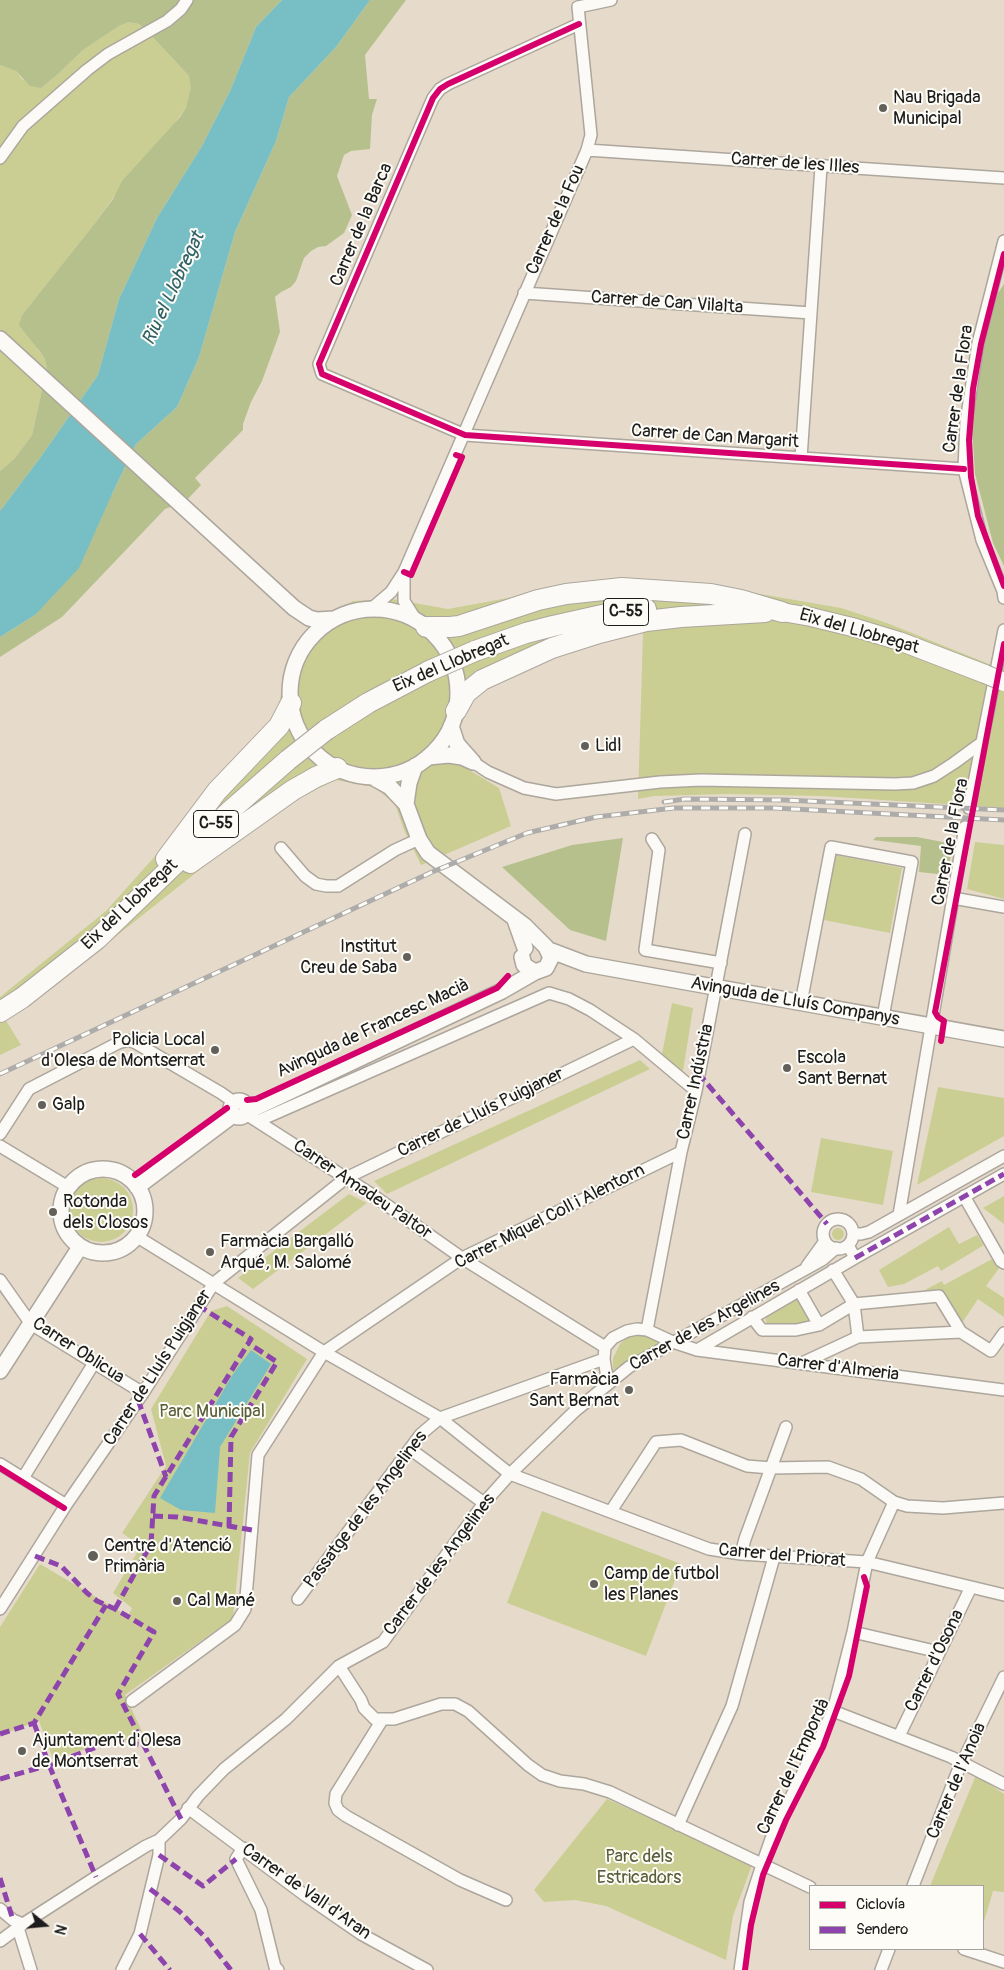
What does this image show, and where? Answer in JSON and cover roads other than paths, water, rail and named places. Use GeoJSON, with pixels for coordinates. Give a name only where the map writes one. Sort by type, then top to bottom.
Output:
{"type":"FeatureCollection","features":[{"type":"Feature","properties":{"kind":"highway"},"geometry":{"type":"LineString","coordinates":[[421,623],[450,628],[538,600],[566,594],[622,588],[711,594],[741,600],[782,612]]}},
{"type":"Feature","properties":{"kind":"highway","name":"Eix del Llobregat"},"geometry":{"type":"LineString","coordinates":[[0,1012],[22,998],[76,956],[140,898],[231,810],[288,760],[326,730],[376,699],[428,671],[475,651],[526,633],[602,615],[657,608],[718,606],[782,612]]}},
{"type":"Feature","properties":{"kind":"highway"},"geometry":{"type":"LineString","coordinates":[[454,718],[466,693],[482,680],[552,648],[599,633],[655,620],[782,612]]}},
{"type":"Feature","properties":{"kind":"highway"},"geometry":{"type":"LineString","coordinates":[[140,898],[146,882],[217,791],[278,726],[291,703]]}},
{"type":"Feature","properties":{"kind":"highway"},"geometry":{"type":"LineString","coordinates":[[140,898],[293,790],[337,768]]}},
{"type":"Feature","properties":{"kind":"main road"},"geometry":{"type":"LineString","coordinates":[[0,339],[294,608],[309,618],[317,620],[334,619]]}},
{"type":"Feature","properties":{"kind":"main road"},"geometry":{"type":"LineString","coordinates":[[294,608],[303,628],[305,646]]}},
{"type":"Feature","properties":{"kind":"main road"},"geometry":{"type":"LineString","coordinates":[[454,718],[442,742],[428,757],[415,766],[401,772],[372,777],[354,775],[337,768],[317,755],[297,726],[290,691],[294,667],[305,646],[318,631],[334,619],[346,614],[371,609],[390,610],[421,623],[439,640],[449,656],[456,673],[458,692],[454,718],[457,744],[473,762]]}},
{"type":"Feature","properties":{"kind":"main road","name":"Eix del Llobregat"},"geometry":{"type":"LineString","coordinates":[[782,612],[856,628],[924,650],[1004,682]]}},
{"type":"Feature","properties":{"kind":"main road"},"geometry":{"type":"LineString","coordinates":[[428,757],[449,755],[462,757],[473,762]]}},
{"type":"Feature","properties":{"kind":"main road"},"geometry":{"type":"LineString","coordinates":[[406,804],[408,788],[415,766]]}},
{"type":"Feature","properties":{"kind":"main road"},"geometry":{"type":"LineString","coordinates":[[372,777],[390,787],[406,804],[422,846],[513,917],[544,958],[524,965],[518,926],[513,917]]}},
{"type":"Feature","properties":{"kind":"main road","name":"Avinguda de Lluís Companys"},"geometry":{"type":"LineString","coordinates":[[523,953],[531,944],[544,958],[1004,1039]]}},
{"type":"Feature","properties":{"kind":"main road","name":"Avinguda de Francesc Macià"},"geometry":{"type":"LineString","coordinates":[[502,991],[515,975],[523,953]]}},
{"type":"Feature","properties":{"kind":"main road","name":"Avinguda de Francesc Macià"},"geometry":{"type":"LineString","coordinates":[[137,1187],[244,1112],[502,991],[544,958]]}},
{"type":"Feature","properties":{"kind":"main road"},"geometry":{"type":"LineString","coordinates":[[103,1169],[116,1171],[128,1178],[137,1187],[143,1199],[145,1212],[142,1225],[136,1236],[127,1245],[116,1251],[98,1252],[80,1247],[70,1238],[63,1226],[62,1200],[68,1187],[77,1177],[89,1171],[103,1169]]}},
{"type":"Feature","properties":{"kind":"main road"},"geometry":{"type":"LineString","coordinates":[[0,1371],[80,1247]]}},
{"type":"Feature","properties":{"kind":"street"},"geometry":{"type":"LineString","coordinates":[[0,158],[23,126],[87,70],[108,54],[168,21],[181,9],[187,0]]}},
{"type":"Feature","properties":{"kind":"street","name":"Carrer de la Fou"},"geometry":{"type":"LineString","coordinates":[[371,609],[391,592],[404,572],[587,150],[591,134],[578,7],[611,0]]}},
{"type":"Feature","properties":{"kind":"street","name":"Carrer de la Barca"},"geometry":{"type":"LineString","coordinates":[[464,434],[322,374],[318,364],[433,98],[440,89],[448,84],[579,24]]}},
{"type":"Feature","properties":{"kind":"street","name":"Carrer de les Illes"},"geometry":{"type":"LineString","coordinates":[[587,150],[1004,178]]}},
{"type":"Feature","properties":{"kind":"street"},"geometry":{"type":"LineString","coordinates":[[800,458],[821,166]]}},
{"type":"Feature","properties":{"kind":"street","name":"Carrer de la Flora"},"geometry":{"type":"LineString","coordinates":[[1004,241],[978,343],[966,422],[964,469],[982,540],[1003,591],[1004,598]]}},
{"type":"Feature","properties":{"kind":"street","name":"Carrer de Can Vilalta"},"geometry":{"type":"LineString","coordinates":[[524,293],[811,313]]}},
{"type":"Feature","properties":{"kind":"street","name":"Carrer de Can Margarit"},"geometry":{"type":"LineString","coordinates":[[464,434],[964,469]]}},
{"type":"Feature","properties":{"kind":"street","name":"Carrer de la Fou"},"geometry":{"type":"LineString","coordinates":[[404,572],[404,601],[421,623]]}},
{"type":"Feature","properties":{"kind":"street","name":"Carrer de la Flora"},"geometry":{"type":"LineString","coordinates":[[969,808],[980,744],[1004,630]]}},
{"type":"Feature","properties":{"kind":"street"},"geometry":{"type":"LineString","coordinates":[[473,762],[488,772],[524,788],[556,794],[660,782],[702,780],[895,784],[913,783],[934,776],[954,764],[980,744]]}},
{"type":"Feature","properties":{"kind":"street","name":"Carrer de la Flora"},"geometry":{"type":"LineString","coordinates":[[898,1215],[965,827]]}},
{"type":"Feature","properties":{"kind":"street","name":"Carrer Indústria"},"geometry":{"type":"LineString","coordinates":[[647,1330],[696,1091],[745,834]]}},
{"type":"Feature","properties":{"kind":"street"},"geometry":{"type":"LineString","coordinates":[[281,848],[305,876],[316,884],[338,886],[395,850],[419,839]]}},
{"type":"Feature","properties":{"kind":"street"},"geometry":{"type":"LineString","coordinates":[[652,839],[659,850],[645,950],[721,963]]}},
{"type":"Feature","properties":{"kind":"street"},"geometry":{"type":"LineString","coordinates":[[802,1003],[831,847],[912,862],[883,1017]]}},
{"type":"Feature","properties":{"kind":"street"},"geometry":{"type":"LineString","coordinates":[[953,898],[1004,907]]}},
{"type":"Feature","properties":{"kind":"street","name":"Avinguda de Francesc Macià"},"geometry":{"type":"LineString","coordinates":[[244,1112],[549,993],[569,999],[590,1010],[634,1040],[696,1091]]}},
{"type":"Feature","properties":{"kind":"street","name":"Carrer Amadeu Paltor"},"geometry":{"type":"LineString","coordinates":[[0,1134],[29,1089],[118,1043],[128,1040],[196,1078],[462,1258],[606,1347]]}},
{"type":"Feature","properties":{"kind":"street","name":"Carrer de Lluís Puigjaner"},"geometry":{"type":"LineString","coordinates":[[0,1608],[66,1505],[143,1393],[214,1283],[346,1178],[634,1040]]}},
{"type":"Feature","properties":{"kind":"street"},"geometry":{"type":"LineString","coordinates":[[0,1146],[68,1187]]}},
{"type":"Feature","properties":{"kind":"street","name":"Carrer Miquel Coll i Alentorn"},"geometry":{"type":"LineString","coordinates":[[132,1701],[235,1625],[245,1609],[258,1455],[324,1352],[462,1258],[682,1152]]}},
{"type":"Feature","properties":{"kind":"street"},"geometry":{"type":"LineString","coordinates":[[853,1234],[869,1232],[1004,1156]]}},
{"type":"Feature","properties":{"kind":"street"},"geometry":{"type":"LineString","coordinates":[[696,1350],[1004,1174]]}},
{"type":"Feature","properties":{"kind":"street"},"geometry":{"type":"LineString","coordinates":[[964,1196],[1001,1261],[1004,1263]]}},
{"type":"Feature","properties":{"kind":"street"},"geometry":{"type":"LineString","coordinates":[[848,1245],[836,1248],[831,1247],[823,1234],[825,1227],[835,1219],[847,1222],[853,1234]]}},
{"type":"Feature","properties":{"kind":"street"},"geometry":{"type":"LineString","coordinates":[[848,1245],[853,1234]]}},
{"type":"Feature","properties":{"kind":"street","name":"Carrer del Priorat"},"geometry":{"type":"LineString","coordinates":[[136,1236],[324,1352],[440,1418],[510,1474],[709,1550],[774,1557],[867,1562],[1004,1595]]}},
{"type":"Feature","properties":{"kind":"street","name":"Carrer de les Argelines"},"geometry":{"type":"LineString","coordinates":[[804,1270],[825,1240]]}},
{"type":"Feature","properties":{"kind":"street"},"geometry":{"type":"LineString","coordinates":[[848,1245],[855,1258]]}},
{"type":"Feature","properties":{"kind":"street","name":"Carrer de les Argelines"},"geometry":{"type":"LineString","coordinates":[[608,1384],[629,1367],[822,1260],[836,1248]]}},
{"type":"Feature","properties":{"kind":"street"},"geometry":{"type":"LineString","coordinates":[[833,1270],[854,1304],[858,1337]]}},
{"type":"Feature","properties":{"kind":"street","name":"Carrer Oblicua"},"geometry":{"type":"LineString","coordinates":[[0,1280],[31,1324],[143,1393]]}},
{"type":"Feature","properties":{"kind":"street"},"geometry":{"type":"LineString","coordinates":[[799,1290],[819,1325]]}},
{"type":"Feature","properties":{"kind":"street"},"geometry":{"type":"LineString","coordinates":[[752,1317],[762,1330],[796,1330],[819,1325],[854,1304],[939,1296],[961,1332],[991,1351],[1004,1333]]}},
{"type":"Feature","properties":{"kind":"street"},"geometry":{"type":"LineString","coordinates":[[608,1384],[604,1359],[606,1347],[613,1338],[627,1331],[647,1330]]}},
{"type":"Feature","properties":{"kind":"street","name":"Carrer d'Almeria"},"geometry":{"type":"LineString","coordinates":[[647,1330],[696,1350],[1004,1390]]}},
{"type":"Feature","properties":{"kind":"street"},"geometry":{"type":"LineString","coordinates":[[802,1364],[858,1337],[961,1332]]}},
{"type":"Feature","properties":{"kind":"street","name":"Passatge de les Angelines"},"geometry":{"type":"LineString","coordinates":[[298,1599],[421,1434],[440,1418],[604,1359]]}},
{"type":"Feature","properties":{"kind":"street"},"geometry":{"type":"LineString","coordinates":[[23,1478],[94,1363]]}},
{"type":"Feature","properties":{"kind":"street","name":"Carrer de les Angelines"},"geometry":{"type":"LineString","coordinates":[[0,1941],[20,1926],[146,1846],[159,1840],[224,1769],[286,1720],[339,1666],[383,1642],[484,1504],[510,1474],[575,1411],[608,1384]]}},
{"type":"Feature","properties":{"kind":"street"},"geometry":{"type":"LineString","coordinates":[[742,1554],[745,1538],[786,1427]]}},
{"type":"Feature","properties":{"kind":"street"},"geometry":{"type":"LineString","coordinates":[[611,1511],[656,1442],[682,1440],[746,1466],[771,1468],[828,1467],[861,1479],[894,1502],[907,1506],[943,1508],[1004,1503]]}},
{"type":"Feature","properties":{"kind":"street"},"geometry":{"type":"LineString","coordinates":[[410,1449],[484,1504]]}},
{"type":"Feature","properties":{"kind":"street"},"geometry":{"type":"LineString","coordinates":[[0,1464],[66,1505]]}},
{"type":"Feature","properties":{"kind":"street","name":"Carrer de l'Empordà"},"geometry":{"type":"LineString","coordinates":[[740,1970],[750,1902],[762,1865],[776,1828],[833,1711],[853,1632],[867,1562],[894,1502]]}},
{"type":"Feature","properties":{"kind":"street"},"geometry":{"type":"LineString","coordinates":[[678,1825],[732,1706],[774,1557]]}},
{"type":"Feature","properties":{"kind":"street","name":"Carrer d'Osona"},"geometry":{"type":"LineString","coordinates":[[900,1736],[972,1587]]}},
{"type":"Feature","properties":{"kind":"street"},"geometry":{"type":"LineString","coordinates":[[853,1632],[939,1652]]}},
{"type":"Feature","properties":{"kind":"street"},"geometry":{"type":"LineString","coordinates":[[339,1666],[369,1714],[375,1719],[382,1720],[407,1716],[440,1704],[455,1704],[468,1711],[528,1765],[547,1777],[596,1787],[809,1887]]}},
{"type":"Feature","properties":{"kind":"street","name":"Carrer de l'Anoia"},"geometry":{"type":"LineString","coordinates":[[913,1885],[962,1762],[1004,1677]]}},
{"type":"Feature","properties":{"kind":"street"},"geometry":{"type":"LineString","coordinates":[[833,1711],[962,1762],[1004,1784]]}},
{"type":"Feature","properties":{"kind":"street"},"geometry":{"type":"LineString","coordinates":[[382,1720],[336,1794],[335,1800],[338,1810],[444,1872],[506,1900]]}},
{"type":"Feature","properties":{"kind":"street","name":"Carrer de Vall d'Aran"},"geometry":{"type":"LineString","coordinates":[[188,1808],[306,1896],[361,1934],[427,1970]]}},
{"type":"Feature","properties":{"kind":"street"},"geometry":{"type":"LineString","coordinates":[[122,1970],[140,1934],[159,1855],[159,1840]]}},
{"type":"Feature","properties":{"kind":"street"},"geometry":{"type":"LineString","coordinates":[[243,1848],[236,1859],[261,1910],[275,1967],[278,1970]]}},
{"type":"Feature","properties":{"kind":"street"},"geometry":{"type":"LineString","coordinates":[[0,1909],[20,1926],[31,1970]]}},
{"type":"Feature","properties":{"kind":"street"},"geometry":{"type":"LineString","coordinates":[[881,1970],[889,1950]]}},
{"type":"Feature","properties":{"kind":"street"},"geometry":{"type":"LineString","coordinates":[[967,1950],[1004,1962]]}},
{"type":"Feature","properties":{"kind":"water","name":"Riu el Llobregat"},"geometry":{"type":"Polygon","coordinates":[[[282,0],[370,0],[336,47],[289,97],[276,141],[235,232],[199,357],[177,407],[136,444],[79,568],[35,615],[0,637],[0,511],[98,375],[119,299],[157,218],[202,146],[231,89],[256,27],[282,0]]]}},
{"type":"Feature","properties":{"kind":"water"},"geometry":{"type":"Polygon","coordinates":[[[251,1350],[271,1364],[220,1447],[215,1513],[181,1510],[160,1498],[233,1374],[251,1350]]]}},
{"type":"Feature","properties":{"kind":"tunnel"},"geometry":{"type":"LineString","coordinates":[[965,827],[969,808]]}},
{"type":"Feature","properties":{"kind":"railway"},"geometry":{"type":"LineString","coordinates":[[664,802],[685,799],[784,800],[1004,810]]}},
{"type":"Feature","properties":{"kind":"railway"},"geometry":{"type":"LineString","coordinates":[[0,1074],[432,872],[527,833],[596,817],[674,808],[774,808],[1004,820]]}},
{"type":"Feature","properties":{"kind":"place","name":"Nau Brigada Municipal"},"geometry":{"type":"Point","coordinates":[883,108]}},
{"type":"Feature","properties":{"kind":"place","name":"Lidl"},"geometry":{"type":"Point","coordinates":[585,746]}},
{"type":"Feature","properties":{"kind":"place","name":"Institut Creu de Saba"},"geometry":{"type":"Point","coordinates":[407,957]}},
{"type":"Feature","properties":{"kind":"place","name":"Policia Local d'Olesa de Montserrat"},"geometry":{"type":"Point","coordinates":[215,1050]}},
{"type":"Feature","properties":{"kind":"place","name":"Escola Sant Bernat"},"geometry":{"type":"Point","coordinates":[787,1068]}},
{"type":"Feature","properties":{"kind":"place","name":"Galp"},"geometry":{"type":"Point","coordinates":[42,1105]}},
{"type":"Feature","properties":{"kind":"place","name":"Rotonda dels Closos"},"geometry":{"type":"Point","coordinates":[53,1212]}},
{"type":"Feature","properties":{"kind":"place","name":"Farmàcia Bargalló Arqué, M. Salomé"},"geometry":{"type":"Point","coordinates":[210,1252]}},
{"type":"Feature","properties":{"kind":"place","name":"Farmàcia Sant Bernat"},"geometry":{"type":"Point","coordinates":[629,1390]}},
{"type":"Feature","properties":{"kind":"place","name":"Centre d'Atenció Primària"},"geometry":{"type":"Point","coordinates":[93,1556]}},
{"type":"Feature","properties":{"kind":"place","name":"Camp de futbol les Planes"},"geometry":{"type":"Point","coordinates":[594,1584]}},
{"type":"Feature","properties":{"kind":"place","name":"Cal Mané"},"geometry":{"type":"Point","coordinates":[177,1601]}},
{"type":"Feature","properties":{"kind":"place","name":"Ajuntament d'Olesa de Montserrat"},"geometry":{"type":"Point","coordinates":[22,1751]}},
{"type":"Feature","properties":{"kind":"park label","name":"Parc Municipal"},"geometry":{"type":"Point","coordinates":[212,1412]}},
{"type":"Feature","properties":{"kind":"park label","name":"Parc dels Estricadors"},"geometry":{"type":"Point","coordinates":[639,1867]}}]}
